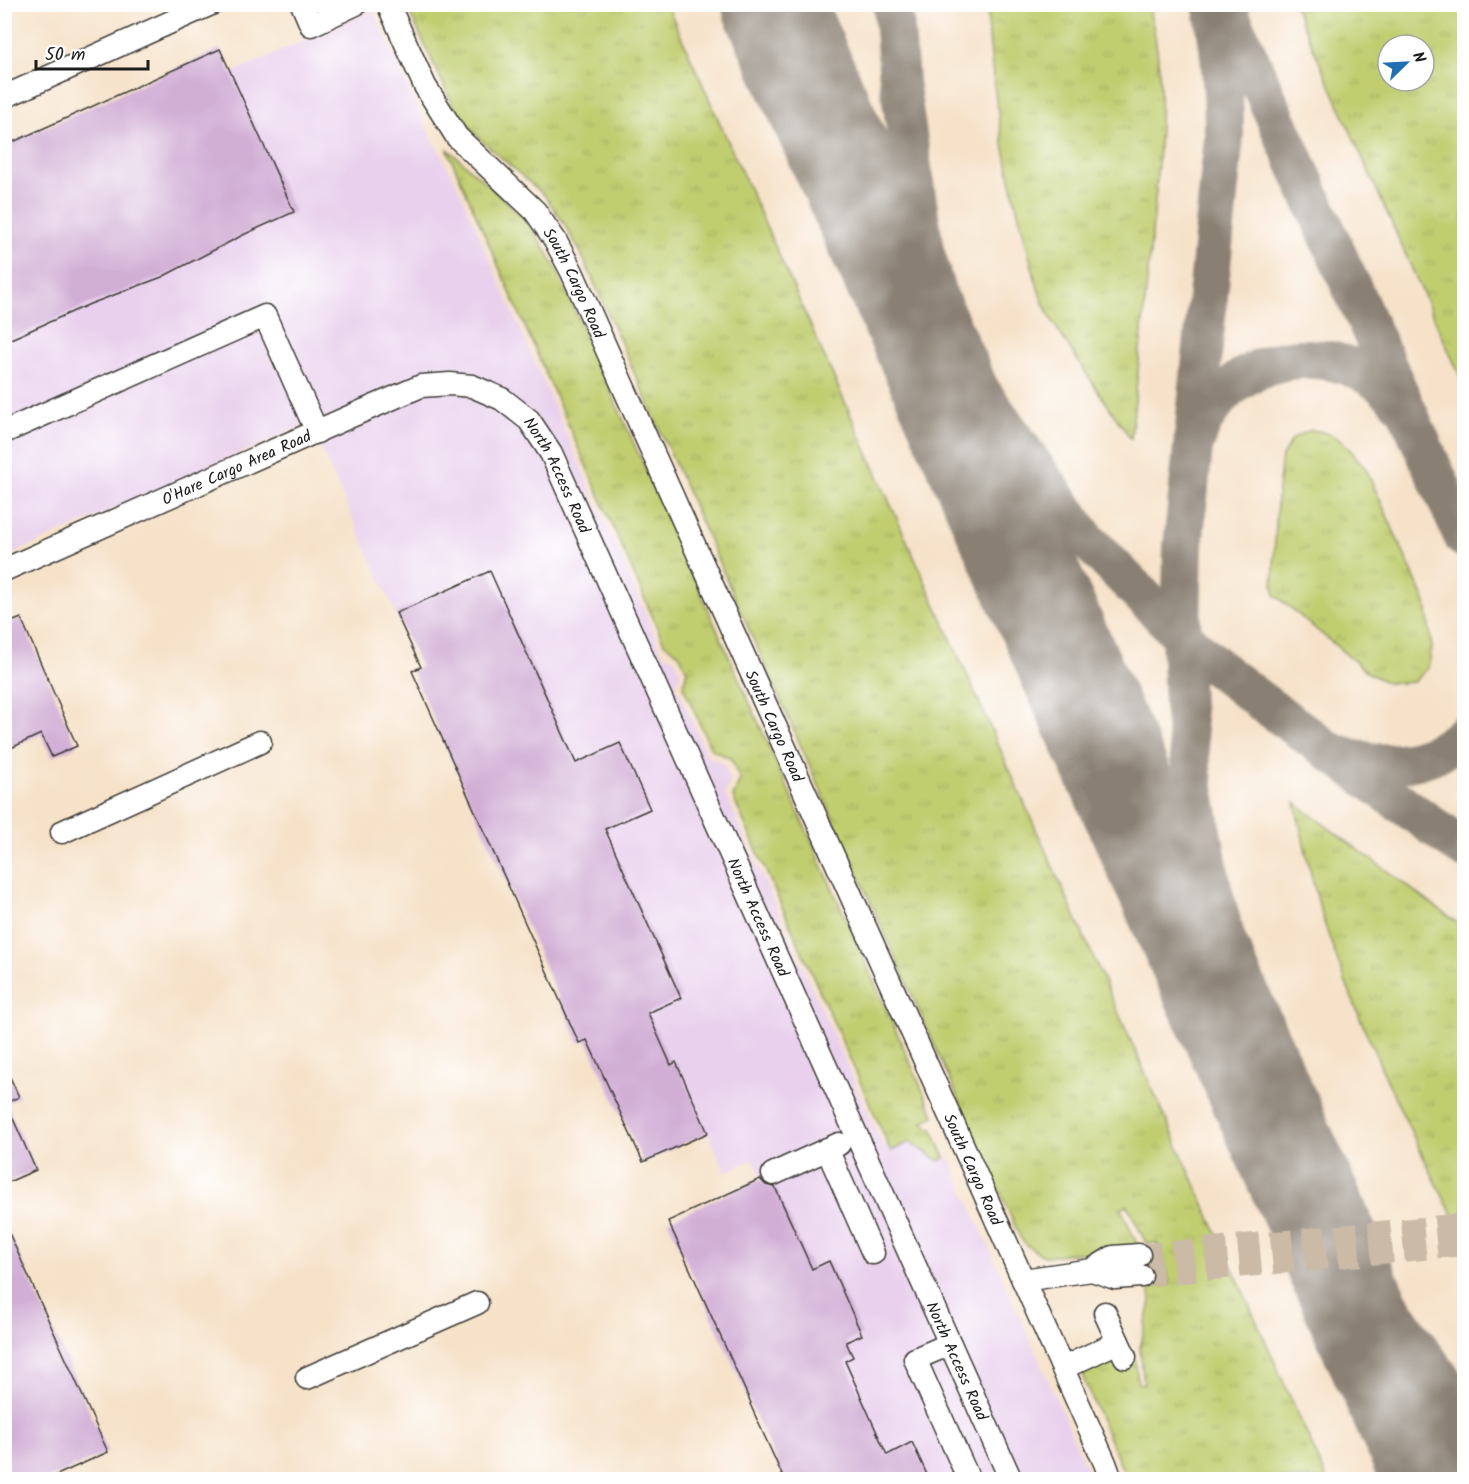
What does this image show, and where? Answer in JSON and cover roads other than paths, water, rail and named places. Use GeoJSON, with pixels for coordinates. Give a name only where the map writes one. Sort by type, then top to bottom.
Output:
{"type":"FeatureCollection","features":[{"type":"Feature","properties":{"kind":"street"},"geometry":{"type":"LineString","coordinates":[[302,4],[311,25],[356,4]]}},
{"type":"Feature","properties":{"kind":"street","name":"South Cargo Road"},"geometry":{"type":"LineString","coordinates":[[388,4],[425,86],[457,137],[535,211],[555,240],[572,272],[1101,1452],[1111,1479]]}},
{"type":"Feature","properties":{"kind":"street"},"geometry":{"type":"LineString","coordinates":[[4,98],[202,7]]}},
{"type":"Feature","properties":{"kind":"street"},"geometry":{"type":"LineString","coordinates":[[4,432],[265,316],[317,432]]}},
{"type":"Feature","properties":{"kind":"street","name":"O'Hare Cargo Area Road"},"geometry":{"type":"LineString","coordinates":[[4,570],[421,386],[450,384],[472,386]]}},
{"type":"Feature","properties":{"kind":"street","name":"North Access Road"},"geometry":{"type":"LineString","coordinates":[[472,386],[502,399],[529,420],[551,453],[1011,1479]]}},
{"type":"Feature","properties":{"kind":"street"},"geometry":{"type":"LineString","coordinates":[[62,832],[260,742]]}},
{"type":"Feature","properties":{"kind":"street"},"geometry":{"type":"LineString","coordinates":[[773,1174],[857,1136]]}},
{"type":"Feature","properties":{"kind":"street"},"geometry":{"type":"LineString","coordinates":[[827,1149],[873,1253]]}},
{"type":"Feature","properties":{"kind":"street"},"geometry":{"type":"LineString","coordinates":[[852,1206],[882,1192]]}},
{"type":"Feature","properties":{"kind":"street"},"geometry":{"type":"LineString","coordinates":[[1023,1280],[1092,1270],[1115,1278],[1140,1265]]}},
{"type":"Feature","properties":{"kind":"street"},"geometry":{"type":"LineString","coordinates":[[307,1378],[477,1303]]}},
{"type":"Feature","properties":{"kind":"street"},"geometry":{"type":"LineString","coordinates":[[1063,1368],[1122,1349],[1106,1312]]}},
{"type":"Feature","properties":{"kind":"street"},"geometry":{"type":"LineString","coordinates":[[950,1344],[915,1359],[969,1479]]}},
{"type":"Feature","properties":{"kind":"tunnel"},"geometry":{"type":"LineString","coordinates":[[1139,1255],[1464,1224]]}},
{"type":"Feature","properties":{"kind":"tunnel"},"geometry":{"type":"LineString","coordinates":[[1141,1276],[1464,1245]]}}]}
